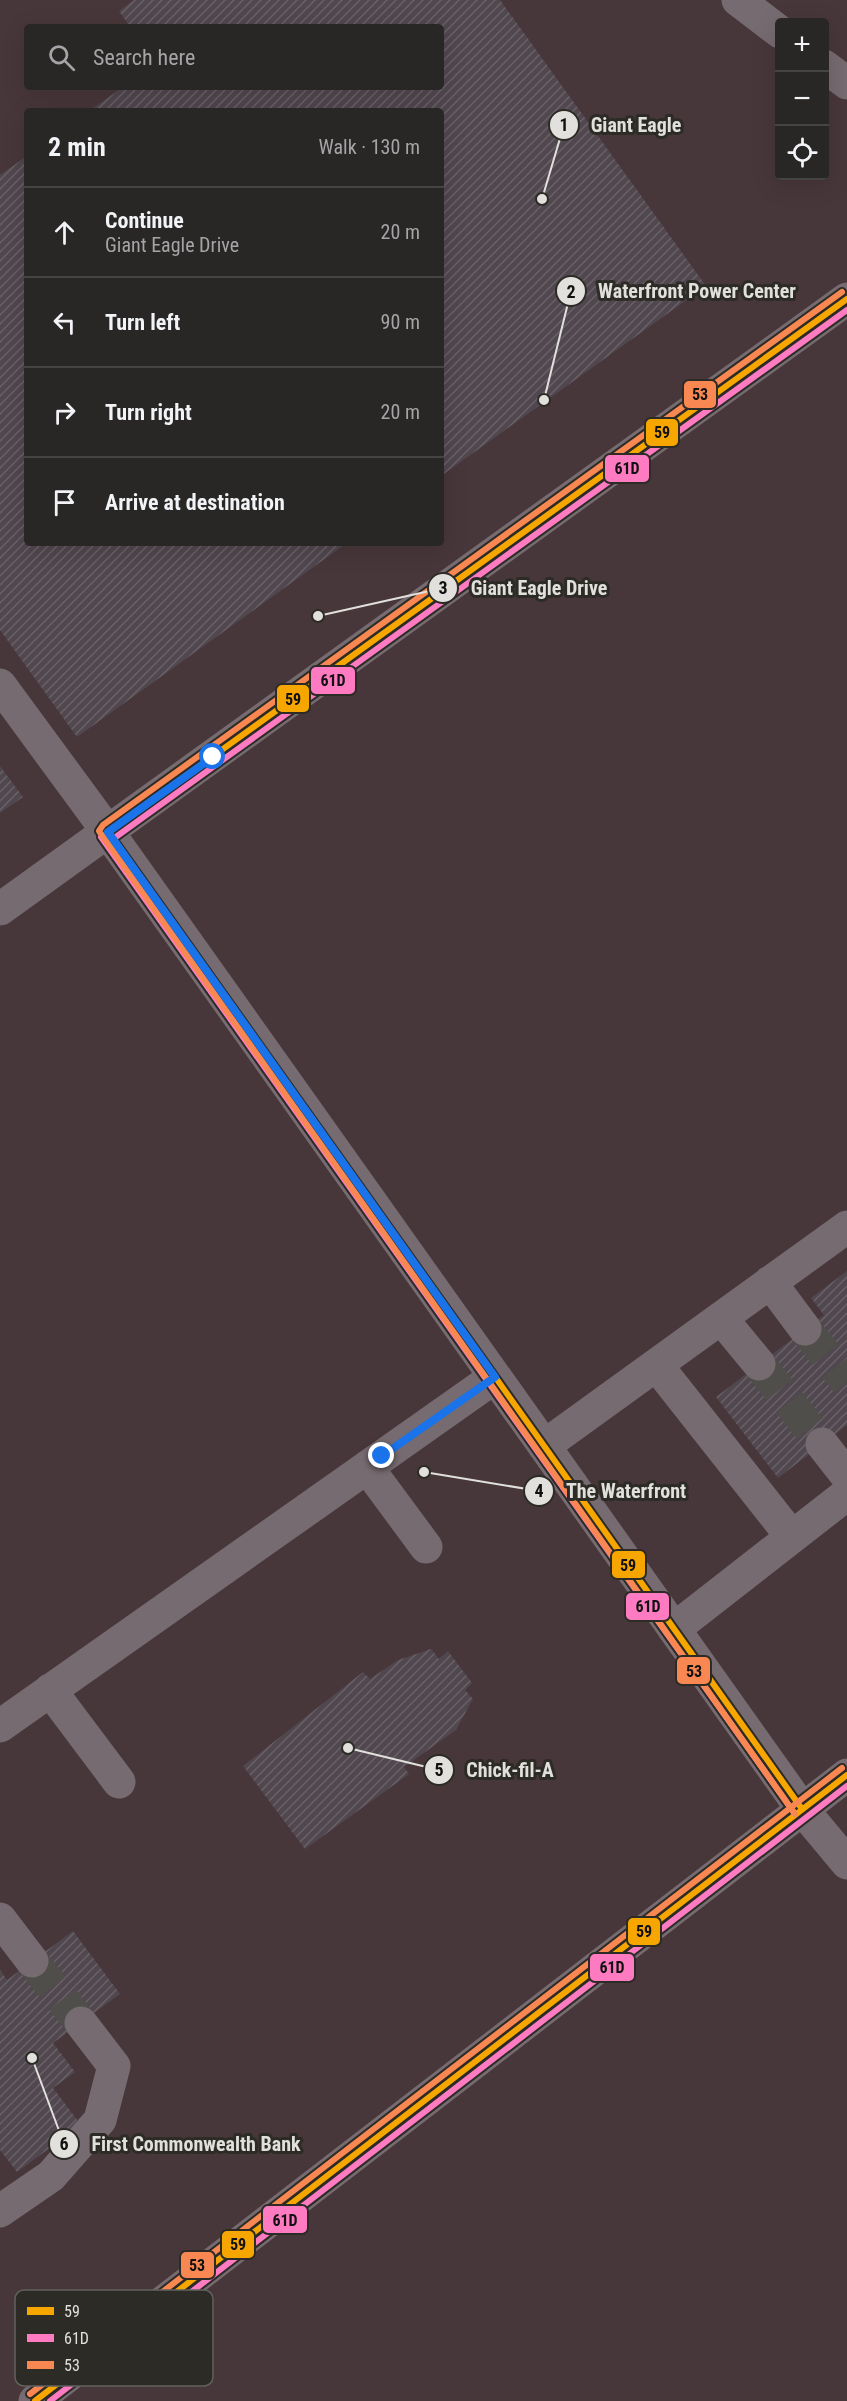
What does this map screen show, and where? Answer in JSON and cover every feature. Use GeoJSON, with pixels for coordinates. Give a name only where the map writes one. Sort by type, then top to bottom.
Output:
{"type":"FeatureCollection","features":[{"type":"Feature","properties":{"kind":"street"},"geometry":{"type":"LineString","coordinates":[[738,0],[775,28]]}},
{"type":"Feature","properties":{"kind":"street"},"geometry":{"type":"LineString","coordinates":[[829,69],[847,83]]}},
{"type":"Feature","properties":{"kind":"street"},"geometry":{"type":"LineString","coordinates":[[0,909],[847,299]]}},
{"type":"Feature","properties":{"kind":"street"},"geometry":{"type":"LineString","coordinates":[[0,685],[108,832],[802,1809],[847,1863]]}},
{"type":"Feature","properties":{"kind":"street"},"geometry":{"type":"LineString","coordinates":[[544,1446],[658,1367],[721,1318],[847,1227]]}},
{"type":"Feature","properties":{"kind":"street"},"geometry":{"type":"LineString","coordinates":[[770,1282],[805,1329]]}},
{"type":"Feature","properties":{"kind":"street"},"geometry":{"type":"LineString","coordinates":[[721,1318],[759,1365]]}},
{"type":"Feature","properties":{"kind":"street"},"geometry":{"type":"LineString","coordinates":[[658,1367],[792,1537]]}},
{"type":"Feature","properties":{"kind":"street"},"geometry":{"type":"LineString","coordinates":[[0,1726],[495,1377]]}},
{"type":"Feature","properties":{"kind":"street"},"geometry":{"type":"LineString","coordinates":[[822,1444],[847,1476]]}},
{"type":"Feature","properties":{"kind":"street"},"geometry":{"type":"LineString","coordinates":[[367,1467],[426,1547]]}},
{"type":"Feature","properties":{"kind":"street"},"geometry":{"type":"LineString","coordinates":[[674,1629],[847,1494]]}},
{"type":"Feature","properties":{"kind":"street"},"geometry":{"type":"LineString","coordinates":[[50,1690],[119,1782]]}},
{"type":"Feature","properties":{"kind":"street"},"geometry":{"type":"LineString","coordinates":[[179,2290],[847,1775]]}},
{"type":"Feature","properties":{"kind":"street"},"geometry":{"type":"LineString","coordinates":[[0,1919],[32,1961]]}},
{"type":"Feature","properties":{"kind":"street"},"geometry":{"type":"LineString","coordinates":[[0,2211],[51,2176],[100,2120],[114,2066],[81,2023]]}},
{"type":"Feature","properties":{"kind":"street"},"geometry":{"type":"LineString","coordinates":[[35,2401],[54,2386]]}},
{"type":"Feature","properties":{"kind":"shaded area"},"geometry":{"type":"Polygon","coordinates":[[[0,0],[847,0],[847,2401],[0,2401],[0,0]]]}},
{"type":"Feature","properties":{"kind":"building"},"geometry":{"type":"Polygon","coordinates":[[[134,0],[500,0],[706,286],[444,474],[444,108],[93,108],[119,90],[444,90],[444,24],[128,24],[119,11],[134,0]]]}},
{"type":"Feature","properties":{"kind":"building"},"geometry":{"type":"Polygon","coordinates":[[[24,158],[24,546],[343,546],[77,737],[0,630],[0,175],[24,158]]]}},
{"type":"Feature","properties":{"kind":"building"},"geometry":{"type":"Polygon","coordinates":[[[0,766],[23,797],[0,813],[0,766]]]}},
{"type":"Feature","properties":{"kind":"building"},"geometry":{"type":"Polygon","coordinates":[[[847,1271],[847,1425],[778,1478],[716,1397],[824,1315],[811,1298],[847,1271]]]}},
{"type":"Feature","properties":{"kind":"building"},"geometry":{"type":"Polygon","coordinates":[[[431,1649],[439,1659],[448,1651],[472,1683],[465,1690],[473,1699],[456,1730],[404,1767],[409,1774],[305,1849],[243,1766],[363,1672],[370,1679],[398,1660],[431,1649]]]}},
{"type":"Feature","properties":{"kind":"building"},"geometry":{"type":"Polygon","coordinates":[[[73,1931],[120,1994],[53,2043],[75,2072],[53,2088],[81,2125],[17,2172],[0,2150],[0,1970],[7,1980],[73,1931]]]}},
{"type":"Feature","properties":{"kind":"tunnel"},"geometry":{"type":"LineString","coordinates":[[805,1329],[847,1382]]}},
{"type":"Feature","properties":{"kind":"tunnel"},"geometry":{"type":"LineString","coordinates":[[759,1364],[822,1444]]}},
{"type":"Feature","properties":{"kind":"tunnel"},"geometry":{"type":"LineString","coordinates":[[32,1961],[81,2023]]}},
{"type":"Feature","properties":{"kind":"transit line","name":"53"},"geometry":{"type":"LineString","coordinates":[[795,1814],[99,831],[103,825],[842,292]]}},
{"type":"Feature","properties":{"kind":"transit line","name":"59"},"geometry":{"type":"LineString","coordinates":[[108,832],[847,299]]}},
{"type":"Feature","properties":{"kind":"transit line","name":"61D"},"geometry":{"type":"LineString","coordinates":[[113,839],[847,310]]}},
{"type":"Feature","properties":{"kind":"transit line","name":"59"},"geometry":{"type":"LineString","coordinates":[[108,832],[802,1809]]}},
{"type":"Feature","properties":{"kind":"transit line","name":"61D"},"geometry":{"type":"LineString","coordinates":[[101,837],[795,1814]]}},
{"type":"Feature","properties":{"kind":"transit line","name":"53"},"geometry":{"type":"LineString","coordinates":[[165,2290],[842,1768]]}},
{"type":"Feature","properties":{"kind":"transit line","name":"59"},"geometry":{"type":"LineString","coordinates":[[179,2290],[847,1775]]}},
{"type":"Feature","properties":{"kind":"transit line","name":"61D"},"geometry":{"type":"LineString","coordinates":[[194,2290],[847,1786]]}},
{"type":"Feature","properties":{"kind":"transit line","name":"53"},"geometry":{"type":"LineString","coordinates":[[30,2394],[40,2386]]}},
{"type":"Feature","properties":{"kind":"transit line","name":"59"},"geometry":{"type":"LineString","coordinates":[[35,2401],[54,2386]]}},
{"type":"Feature","properties":{"kind":"transit line","name":"61D"},"geometry":{"type":"LineString","coordinates":[[50,2401],[69,2386]]}},
{"type":"Feature","properties":{"kind":"place","name":"Giant Eagle"},"geometry":{"type":"Point","coordinates":[542,199]}},
{"type":"Feature","properties":{"kind":"place","name":"Waterfront Power Center"},"geometry":{"type":"Point","coordinates":[544,400]}},
{"type":"Feature","properties":{"kind":"place","name":"Giant Eagle Drive"},"geometry":{"type":"Point","coordinates":[318,616]}},
{"type":"Feature","properties":{"kind":"place","name":"The Waterfront"},"geometry":{"type":"Point","coordinates":[424,1472]}},
{"type":"Feature","properties":{"kind":"place","name":"Chick-fil-A"},"geometry":{"type":"Point","coordinates":[348,1748]}},
{"type":"Feature","properties":{"kind":"place","name":"First Commonwealth Bank"},"geometry":{"type":"Point","coordinates":[32,2058]}},
{"type":"Feature","properties":{"kind":"route"},"geometry":{"type":"LineString","coordinates":[[213,757],[108,832],[495,1377],[382,1456]]}}]}
